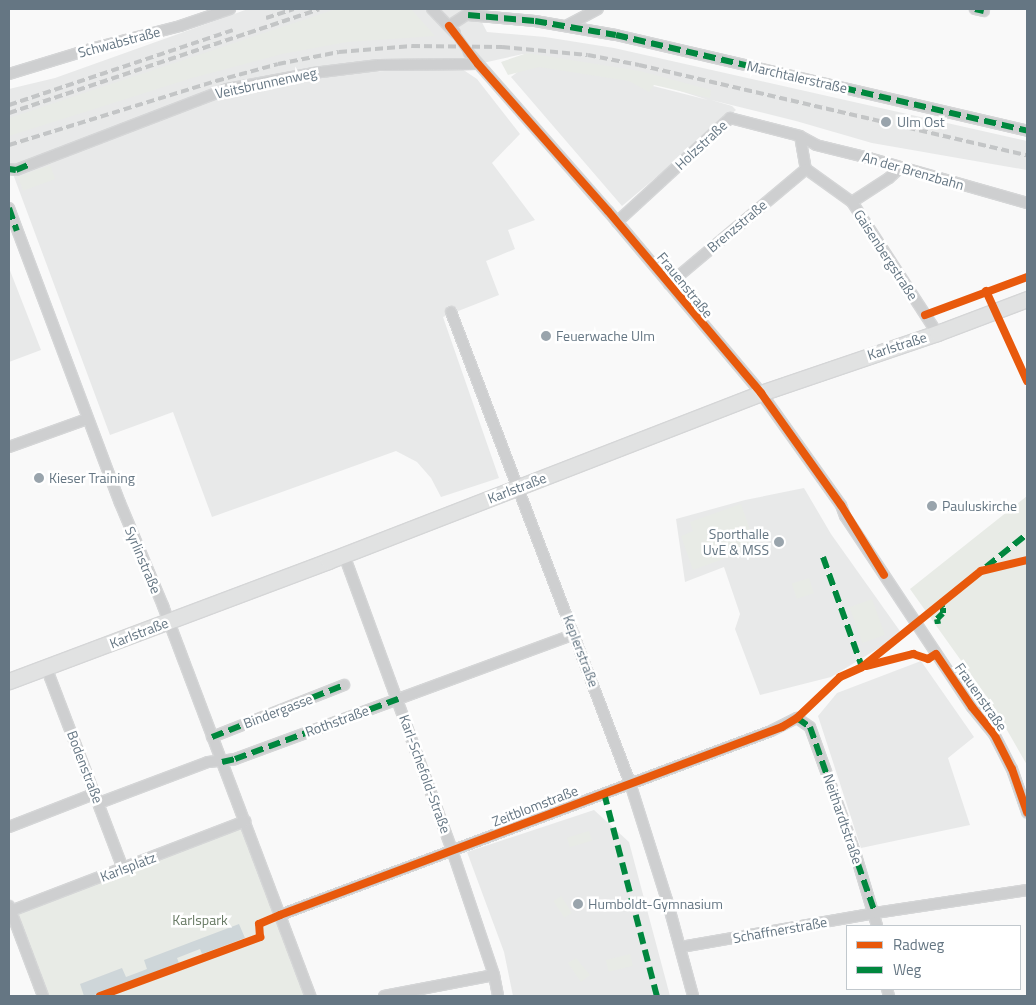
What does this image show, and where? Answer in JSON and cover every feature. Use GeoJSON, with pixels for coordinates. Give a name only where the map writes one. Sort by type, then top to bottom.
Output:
{"type":"FeatureCollection","features":[{"type":"Feature","properties":{"kind":"main road","name":"Karlstraße"},"geometry":{"type":"LineString","coordinates":[[9,681],[344,555],[761,393],[937,333],[1027,298]]}},
{"type":"Feature","properties":{"kind":"street","name":"Schwabstraße"},"geometry":{"type":"LineString","coordinates":[[9,74],[94,48],[180,26],[230,9]]}},
{"type":"Feature","properties":{"kind":"street","name":"Frauenstraße"},"geometry":{"type":"LineString","coordinates":[[432,9],[617,222],[761,393],[840,505],[845,516],[951,677],[994,734],[1012,769],[1027,812]]}},
{"type":"Feature","properties":{"kind":"street"},"geometry":{"type":"LineString","coordinates":[[566,26],[598,9]]}},
{"type":"Feature","properties":{"kind":"street"},"geometry":{"type":"LineString","coordinates":[[452,30],[471,12]]}},
{"type":"Feature","properties":{"kind":"street","name":"Marchtalerstraße"},"geometry":{"type":"LineString","coordinates":[[471,12],[616,34],[1027,130]]}},
{"type":"Feature","properties":{"kind":"street","name":"Veitsbrunnenweg"},"geometry":{"type":"LineString","coordinates":[[9,169],[16,170],[227,89],[313,73],[379,65],[478,64]]}},
{"type":"Feature","properties":{"kind":"street","name":"Holzstraße"},"geometry":{"type":"LineString","coordinates":[[617,222],[730,118],[800,136]]}},
{"type":"Feature","properties":{"kind":"street"},"geometry":{"type":"LineString","coordinates":[[800,136],[806,169]]}},
{"type":"Feature","properties":{"kind":"street","name":"An der Brenzbahn"},"geometry":{"type":"LineString","coordinates":[[800,136],[816,145],[1027,203]]}},
{"type":"Feature","properties":{"kind":"street","name":"Gaisenbergstraße"},"geometry":{"type":"LineString","coordinates":[[852,202],[890,178],[901,167]]}},
{"type":"Feature","properties":{"kind":"street","name":"Gaisenbergstraße"},"geometry":{"type":"LineString","coordinates":[[806,169],[852,202],[937,333]]}},
{"type":"Feature","properties":{"kind":"street","name":"Brenzstraße"},"geometry":{"type":"LineString","coordinates":[[669,284],[806,169]]}},
{"type":"Feature","properties":{"kind":"street","name":"Syrlinstraße"},"geometry":{"type":"LineString","coordinates":[[9,208],[87,419],[168,622],[310,996]]}},
{"type":"Feature","properties":{"kind":"street","name":"Keplerstraße"},"geometry":{"type":"LineString","coordinates":[[451,312],[630,783],[681,947],[693,996]]}},
{"type":"Feature","properties":{"kind":"street"},"geometry":{"type":"LineString","coordinates":[[9,447],[87,419]]}},
{"type":"Feature","properties":{"kind":"street","name":"Karl-Schefold-Straße"},"geometry":{"type":"LineString","coordinates":[[344,555],[452,850],[494,975],[498,996]]}},
{"type":"Feature","properties":{"kind":"street","name":"Rothstraße"},"geometry":{"type":"LineString","coordinates":[[9,826],[208,762],[222,762],[235,759],[574,634]]}},
{"type":"Feature","properties":{"kind":"street","name":"Bodenstraße"},"geometry":{"type":"LineString","coordinates":[[46,667],[123,869]]}},
{"type":"Feature","properties":{"kind":"street","name":"Bindergasse"},"geometry":{"type":"LineString","coordinates":[[212,737],[344,685]]}},
{"type":"Feature","properties":{"kind":"street","name":"Zeitblomstraße"},"geometry":{"type":"LineString","coordinates":[[280,915],[771,731],[797,718]]}},
{"type":"Feature","properties":{"kind":"street","name":"Neithardtstraße"},"geometry":{"type":"LineString","coordinates":[[797,718],[810,728],[855,852],[875,913],[877,925]]}},
{"type":"Feature","properties":{"kind":"street","name":"Karlsplatz"},"geometry":{"type":"LineString","coordinates":[[10,908],[123,869],[244,821]]}},
{"type":"Feature","properties":{"kind":"street","name":"Schaffnerstraße"},"geometry":{"type":"LineString","coordinates":[[681,947],[875,913],[1027,890]]}},
{"type":"Feature","properties":{"kind":"street"},"geometry":{"type":"LineString","coordinates":[[10,908],[43,996]]}},
{"type":"Feature","properties":{"kind":"street"},"geometry":{"type":"LineString","coordinates":[[384,996],[494,975]]}},
{"type":"Feature","properties":{"kind":"shaded area"},"geometry":{"type":"Polygon","coordinates":[[[248,9],[475,9],[487,32],[545,37],[614,48],[1027,141],[1027,170],[872,143],[796,121],[711,100],[732,106],[736,110],[622,206],[511,77],[532,61],[610,75],[708,100],[609,68],[523,54],[478,64],[427,64],[227,89],[9,169],[9,89],[55,78],[248,9]]]}},
{"type":"Feature","properties":{"kind":"shaded area"},"geometry":{"type":"Polygon","coordinates":[[[444,68],[462,69],[477,79],[520,134],[492,163],[535,220],[508,230],[515,249],[486,261],[499,295],[443,317],[499,478],[441,497],[431,478],[417,462],[396,451],[212,517],[173,412],[110,435],[13,174],[220,97],[345,73],[444,68]]]}},
{"type":"Feature","properties":{"kind":"shaded area"},"geometry":{"type":"Polygon","coordinates":[[[9,268],[41,350],[9,362],[9,268]]]}},
{"type":"Feature","properties":{"kind":"shaded area"},"geometry":{"type":"Polygon","coordinates":[[[804,488],[831,534],[902,634],[831,677],[760,695],[735,629],[740,614],[724,567],[685,582],[676,519],[745,500],[804,488]]]}},
{"type":"Feature","properties":{"kind":"shaded area"},"geometry":{"type":"Polygon","coordinates":[[[921,661],[974,737],[948,758],[970,825],[861,848],[818,716],[837,693],[921,661]]]}},
{"type":"Feature","properties":{"kind":"shaded area"},"geometry":{"type":"Polygon","coordinates":[[[594,810],[629,842],[670,996],[513,996],[504,952],[467,852],[594,810]]]}},
{"type":"Feature","properties":{"kind":"shaded area"},"geometry":{"type":"Polygon","coordinates":[[[239,924],[245,938],[202,954],[200,949],[177,958],[179,963],[92,996],[84,996],[80,984],[122,968],[126,977],[142,971],[147,969],[144,960],[239,924]]]}},
{"type":"Feature","properties":{"kind":"green space"},"geometry":{"type":"Polygon","coordinates":[[[336,9],[411,9],[435,36],[347,42],[282,54],[192,78],[9,136],[9,118],[336,9]]]}},
{"type":"Feature","properties":{"kind":"green space"},"geometry":{"type":"Polygon","coordinates":[[[527,53],[640,71],[711,90],[710,98],[654,85],[649,92],[629,81],[539,67],[508,75],[501,62],[527,53]]]}},
{"type":"Feature","properties":{"kind":"green space"},"geometry":{"type":"Polygon","coordinates":[[[50,165],[55,179],[23,191],[18,177],[50,165]]]}},
{"type":"Feature","properties":{"kind":"green space"},"geometry":{"type":"Polygon","coordinates":[[[1027,496],[1027,765],[992,704],[910,589],[1027,496]]]}},
{"type":"Feature","properties":{"kind":"green space"},"geometry":{"type":"Polygon","coordinates":[[[741,504],[756,547],[693,570],[681,536],[693,531],[690,522],[741,504]]]}},
{"type":"Feature","properties":{"kind":"green space"},"geometry":{"type":"Polygon","coordinates":[[[809,578],[814,593],[797,599],[792,584],[809,578]]]}},
{"type":"Feature","properties":{"kind":"green space"},"geometry":{"type":"Polygon","coordinates":[[[872,599],[885,635],[862,643],[849,607],[872,599]]]}},
{"type":"Feature","properties":{"kind":"green space","name":"Karlspark"},"geometry":{"type":"Polygon","coordinates":[[[245,821],[310,996],[43,996],[11,911],[245,821]]]}},
{"type":"Feature","properties":{"kind":"green space"},"geometry":{"type":"Polygon","coordinates":[[[589,831],[592,841],[570,847],[567,838],[589,831]]]}},
{"type":"Feature","properties":{"kind":"green space"},"geometry":{"type":"Polygon","coordinates":[[[561,896],[572,913],[564,918],[553,901],[561,896]]]}},
{"type":"Feature","properties":{"kind":"green space"},"geometry":{"type":"Polygon","coordinates":[[[630,954],[633,966],[609,972],[606,960],[630,954]]]}},
{"type":"Feature","properties":{"kind":"green space"},"geometry":{"type":"Polygon","coordinates":[[[576,958],[590,975],[581,982],[568,963],[576,958]]]}},
{"type":"Feature","properties":{"kind":"railway"},"geometry":{"type":"LineString","coordinates":[[266,18],[294,9]]}},
{"type":"Feature","properties":{"kind":"railway"},"geometry":{"type":"LineString","coordinates":[[9,113],[319,9]]}},
{"type":"Feature","properties":{"kind":"railway"},"geometry":{"type":"LineString","coordinates":[[9,105],[233,30]]}},
{"type":"Feature","properties":{"kind":"railway"},"geometry":{"type":"LineString","coordinates":[[9,145],[216,81],[278,64],[339,52],[412,46],[502,47],[588,55],[639,65],[1027,155]]}},
{"type":"Feature","properties":{"kind":"marked path"},"geometry":{"type":"LineString","coordinates":[[975,9],[984,11]]}},
{"type":"Feature","properties":{"kind":"marked path"},"geometry":{"type":"LineString","coordinates":[[468,15],[535,21],[616,35],[1027,131]]}},
{"type":"Feature","properties":{"kind":"marked path"},"geometry":{"type":"LineString","coordinates":[[9,169],[16,170],[30,164]]}},
{"type":"Feature","properties":{"kind":"marked path"},"geometry":{"type":"LineString","coordinates":[[9,208],[17,231]]}},
{"type":"Feature","properties":{"kind":"marked path"},"geometry":{"type":"LineString","coordinates":[[986,567],[1027,534]]}},
{"type":"Feature","properties":{"kind":"marked path"},"geometry":{"type":"LineString","coordinates":[[823,557],[862,667]]}},
{"type":"Feature","properties":{"kind":"marked path"},"geometry":{"type":"LineString","coordinates":[[938,624],[937,619],[943,613],[943,608],[940,604]]}},
{"type":"Feature","properties":{"kind":"marked path"},"geometry":{"type":"LineString","coordinates":[[212,737],[344,685]]}},
{"type":"Feature","properties":{"kind":"marked path"},"geometry":{"type":"LineString","coordinates":[[222,762],[235,759],[398,699]]}},
{"type":"Feature","properties":{"kind":"marked path"},"geometry":{"type":"LineString","coordinates":[[797,718],[810,727],[875,913]]}},
{"type":"Feature","properties":{"kind":"marked path"},"geometry":{"type":"LineString","coordinates":[[604,793],[657,996]]}},
{"type":"Feature","properties":{"kind":"cycle path"},"geometry":{"type":"LineString","coordinates":[[449,26],[478,64],[608,211],[761,393],[841,505],[884,575]]}},
{"type":"Feature","properties":{"kind":"cycle path"},"geometry":{"type":"LineString","coordinates":[[925,315],[1027,277]]}},
{"type":"Feature","properties":{"kind":"cycle path"},"geometry":{"type":"LineString","coordinates":[[986,291],[1027,381]]}},
{"type":"Feature","properties":{"kind":"cycle path"},"geometry":{"type":"LineString","coordinates":[[100,996],[260,937],[259,924],[280,915],[782,727],[797,718],[840,677],[862,667],[981,571],[1027,560]]}},
{"type":"Feature","properties":{"kind":"cycle path"},"geometry":{"type":"LineString","coordinates":[[866,666],[913,654],[928,659],[936,654],[972,707],[994,734],[1012,769],[1027,812]]}},
{"type":"Feature","properties":{"kind":"place","name":"Ulm Ost"},"geometry":{"type":"Point","coordinates":[886,122]}},
{"type":"Feature","properties":{"kind":"place","name":"Feuerwache Ulm"},"geometry":{"type":"Point","coordinates":[546,336]}},
{"type":"Feature","properties":{"kind":"place","name":"Kieser Training"},"geometry":{"type":"Point","coordinates":[39,478]}},
{"type":"Feature","properties":{"kind":"place","name":"Pauluskirche"},"geometry":{"type":"Point","coordinates":[932,506]}},
{"type":"Feature","properties":{"kind":"place","name":"Sporthalle UvE & MSS"},"geometry":{"type":"Point","coordinates":[779,542]}},
{"type":"Feature","properties":{"kind":"place","name":"Humboldt-Gymnasium"},"geometry":{"type":"Point","coordinates":[578,904]}}]}
